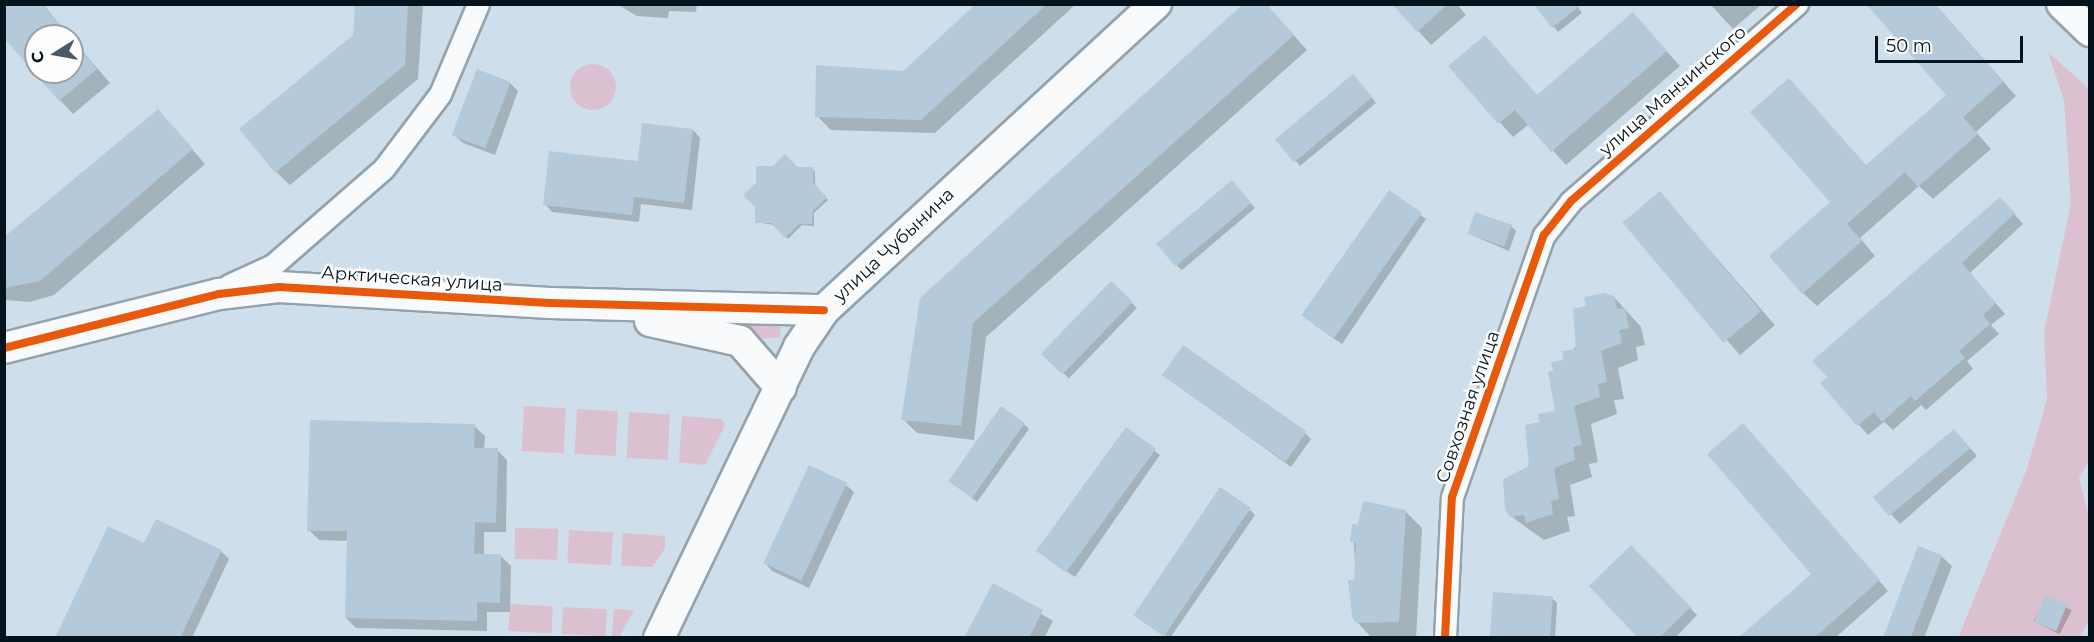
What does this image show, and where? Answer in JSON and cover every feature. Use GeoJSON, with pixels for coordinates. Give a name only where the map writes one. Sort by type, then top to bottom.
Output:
{"type":"FeatureCollection","features":[{"type":"Feature","properties":{"kind":"street"},"geometry":{"type":"LineString","coordinates":[[186,302],[273,265],[384,168],[440,94],[478,4]]}},
{"type":"Feature","properties":{"kind":"street","name":"улица Чубынина"},"geometry":{"type":"LineString","coordinates":[[659,638],[799,347],[824,310],[1156,4]]}},
{"type":"Feature","properties":{"kind":"street","name":"улица Манчинского"},"geometry":{"type":"LineString","coordinates":[[1571,201],[1797,4]]}},
{"type":"Feature","properties":{"kind":"street"},"geometry":{"type":"LineString","coordinates":[[2062,4],[2090,31]]}},
{"type":"Feature","properties":{"kind":"street","name":"Совхозная улица"},"geometry":{"type":"LineString","coordinates":[[1445,638],[1452,497],[1544,235],[1571,201]]}},
{"type":"Feature","properties":{"kind":"street","name":"Арктическая улица"},"geometry":{"type":"LineString","coordinates":[[4,348],[186,302],[279,287],[550,303],[824,310]]}},
{"type":"Feature","properties":{"kind":"street","name":"Арктическая улица"},"geometry":{"type":"LineString","coordinates":[[550,303],[728,336],[758,356],[781,388]]}},
{"type":"Feature","properties":{"kind":"shaded area"},"geometry":{"type":"Polygon","coordinates":[[[2048,52],[2089,89],[2090,459],[2079,478],[2089,517],[2089,620],[2080,637],[1958,638],[2027,469],[2047,399],[2044,332],[2071,203],[2064,101],[2048,52]]]}},
{"type":"Feature","properties":{"kind":"shaded area"},"geometry":{"type":"Polygon","coordinates":[[[593,64],[609,71],[616,87],[609,103],[593,110],[577,103],[570,87],[577,71],[593,64]]]}},
{"type":"Feature","properties":{"kind":"shaded area"},"geometry":{"type":"Polygon","coordinates":[[[749,314],[781,321],[780,337],[759,339],[747,329],[749,314]]]}},
{"type":"Feature","properties":{"kind":"shaded area"},"geometry":{"type":"Polygon","coordinates":[[[524,406],[566,408],[564,453],[522,451],[524,406]]]}},
{"type":"Feature","properties":{"kind":"shaded area"},"geometry":{"type":"Polygon","coordinates":[[[577,409],[618,411],[616,456],[575,454],[577,409]]]}},
{"type":"Feature","properties":{"kind":"shaded area"},"geometry":{"type":"Polygon","coordinates":[[[629,412],[670,414],[668,460],[627,458],[629,412]]]}},
{"type":"Feature","properties":{"kind":"shaded area"},"geometry":{"type":"Polygon","coordinates":[[[682,416],[721,419],[725,425],[705,465],[679,462],[682,416]]]}},
{"type":"Feature","properties":{"kind":"shaded area"},"geometry":{"type":"Polygon","coordinates":[[[515,528],[558,529],[557,560],[514,559],[515,528]]]}},
{"type":"Feature","properties":{"kind":"shaded area"},"geometry":{"type":"Polygon","coordinates":[[[569,530],[613,532],[611,565],[567,563],[569,530]]]}},
{"type":"Feature","properties":{"kind":"shaded area"},"geometry":{"type":"Polygon","coordinates":[[[623,533],[665,536],[665,548],[653,567],[621,566],[623,533]]]}},
{"type":"Feature","properties":{"kind":"shaded area"},"geometry":{"type":"Polygon","coordinates":[[[510,604],[553,606],[552,633],[509,631],[510,604]]]}},
{"type":"Feature","properties":{"kind":"shaded area"},"geometry":{"type":"Polygon","coordinates":[[[563,607],[607,609],[606,636],[562,634],[563,607]]]}},
{"type":"Feature","properties":{"kind":"shaded area"},"geometry":{"type":"Polygon","coordinates":[[[614,609],[634,610],[619,637],[612,637],[614,609]]]}},
{"type":"Feature","properties":{"kind":"building"},"geometry":{"type":"Polygon","coordinates":[[[4,4],[42,4],[59,24],[24,24],[24,61],[4,38],[4,4]]]}},
{"type":"Feature","properties":{"kind":"building"},"geometry":{"type":"Polygon","coordinates":[[[355,4],[408,4],[405,65],[275,173],[239,129],[353,35],[355,4]]]}},
{"type":"Feature","properties":{"kind":"building"},"geometry":{"type":"Polygon","coordinates":[[[976,4],[1047,4],[921,120],[815,117],[816,65],[903,71],[976,4]]]}},
{"type":"Feature","properties":{"kind":"building"},"geometry":{"type":"Polygon","coordinates":[[[1243,4],[1266,4],[1294,35],[973,323],[961,426],[901,420],[920,298],[1243,4]]]}},
{"type":"Feature","properties":{"kind":"building"},"geometry":{"type":"Polygon","coordinates":[[[1392,4],[1448,4],[1417,32],[1392,4]]]}},
{"type":"Feature","properties":{"kind":"building"},"geometry":{"type":"Polygon","coordinates":[[[1533,4],[1582,4],[1552,28],[1533,4]]]}},
{"type":"Feature","properties":{"kind":"building"},"geometry":{"type":"Polygon","coordinates":[[[1866,4],[1935,4],[2003,82],[1963,117],[1978,134],[1918,187],[1905,172],[1847,224],[1862,241],[1802,294],[1769,256],[1830,202],[1750,112],[1789,78],[1866,165],[1946,95],[1866,4]]]}},
{"type":"Feature","properties":{"kind":"building"},"geometry":{"type":"Polygon","coordinates":[[[1633,12],[1667,51],[1551,152],[1515,110],[1498,124],[1448,66],[1485,35],[1537,95],[1633,12]]]}},
{"type":"Feature","properties":{"kind":"building"},"geometry":{"type":"Polygon","coordinates":[[[84,53],[97,69],[84,80],[84,53]]]}},
{"type":"Feature","properties":{"kind":"building"},"geometry":{"type":"Polygon","coordinates":[[[477,69],[511,82],[485,148],[452,135],[477,69]]]}},
{"type":"Feature","properties":{"kind":"building"},"geometry":{"type":"Polygon","coordinates":[[[1353,74],[1372,97],[1294,163],[1275,140],[1353,74]]]}},
{"type":"Feature","properties":{"kind":"building"},"geometry":{"type":"Polygon","coordinates":[[[44,84],[79,84],[59,101],[44,84]]]}},
{"type":"Feature","properties":{"kind":"building"},"geometry":{"type":"Polygon","coordinates":[[[158,109],[193,149],[40,281],[4,288],[4,237],[158,109]]]}},
{"type":"Feature","properties":{"kind":"building"},"geometry":{"type":"Polygon","coordinates":[[[642,123],[693,129],[684,203],[634,197],[632,215],[543,205],[549,151],[638,161],[642,123]]]}},
{"type":"Feature","properties":{"kind":"building"},"geometry":{"type":"Polygon","coordinates":[[[785,154],[798,167],[814,167],[813,183],[827,197],[813,211],[812,224],[799,224],[785,238],[771,223],[755,223],[755,207],[743,195],[756,183],[756,166],[773,166],[785,154]]]}},
{"type":"Feature","properties":{"kind":"building"},"geometry":{"type":"Polygon","coordinates":[[[1232,180],[1251,203],[1175,267],[1156,244],[1232,180]]]}},
{"type":"Feature","properties":{"kind":"building"},"geometry":{"type":"Polygon","coordinates":[[[1389,190],[1422,213],[1334,338],[1301,315],[1389,190]]]}},
{"type":"Feature","properties":{"kind":"building"},"geometry":{"type":"Polygon","coordinates":[[[1660,191],[1761,311],[1723,343],[1622,222],[1660,191]]]}},
{"type":"Feature","properties":{"kind":"building"},"geometry":{"type":"Polygon","coordinates":[[[2000,197],[2015,213],[1962,263],[1996,303],[1983,315],[1990,324],[1959,351],[1965,358],[1915,401],[1911,396],[1882,422],[1874,412],[1857,426],[1820,383],[1827,377],[1812,361],[2000,197]]]}},
{"type":"Feature","properties":{"kind":"building"},"geometry":{"type":"Polygon","coordinates":[[[1475,212],[1512,225],[1504,246],[1468,234],[1475,212]]]}},
{"type":"Feature","properties":{"kind":"building"},"geometry":{"type":"Polygon","coordinates":[[[1111,281],[1133,302],[1062,374],[1041,354],[1111,281]]]}},
{"type":"Feature","properties":{"kind":"building"},"geometry":{"type":"Polygon","coordinates":[[[1605,293],[1614,296],[1617,309],[1625,308],[1629,328],[1619,330],[1622,343],[1601,351],[1607,382],[1598,384],[1600,397],[1574,406],[1582,445],[1573,447],[1575,460],[1554,468],[1559,499],[1551,501],[1553,514],[1526,523],[1524,515],[1510,517],[1505,509],[1503,479],[1529,466],[1525,425],[1539,422],[1538,414],[1555,411],[1548,372],[1553,371],[1551,362],[1563,360],[1562,351],[1576,349],[1573,309],[1586,306],[1584,297],[1605,293]]]}},
{"type":"Feature","properties":{"kind":"building"},"geometry":{"type":"Polygon","coordinates":[[[1183,345],[1307,432],[1285,462],[1162,375],[1183,345]]]}},
{"type":"Feature","properties":{"kind":"building"},"geometry":{"type":"Polygon","coordinates":[[[1001,406],[1025,423],[972,498],[948,481],[1001,406]]]}},
{"type":"Feature","properties":{"kind":"building"},"geometry":{"type":"Polygon","coordinates":[[[310,420],[475,424],[474,448],[498,448],[496,523],[475,522],[474,554],[501,554],[500,603],[477,602],[477,621],[345,618],[347,531],[307,531],[310,420]]]}},
{"type":"Feature","properties":{"kind":"building"},"geometry":{"type":"Polygon","coordinates":[[[1743,423],[1880,580],[1814,638],[1738,638],[1811,574],[1707,454],[1743,423]]]}},
{"type":"Feature","properties":{"kind":"building"},"geometry":{"type":"Polygon","coordinates":[[[1126,427],[1156,449],[1066,573],[1036,551],[1126,427]]]}},
{"type":"Feature","properties":{"kind":"building"},"geometry":{"type":"Polygon","coordinates":[[[1954,429],[1970,448],[1889,516],[1873,497],[1954,429]]]}},
{"type":"Feature","properties":{"kind":"building"},"geometry":{"type":"Polygon","coordinates":[[[809,465],[847,483],[801,581],[763,563],[809,465]]]}},
{"type":"Feature","properties":{"kind":"building"},"geometry":{"type":"Polygon","coordinates":[[[1220,487],[1251,508],[1164,636],[1133,616],[1220,487]]]}},
{"type":"Feature","properties":{"kind":"building"},"geometry":{"type":"Polygon","coordinates":[[[1363,501],[1406,510],[1399,622],[1356,623],[1352,617],[1348,580],[1354,580],[1356,543],[1350,542],[1352,524],[1358,524],[1363,501]]]}},
{"type":"Feature","properties":{"kind":"building"},"geometry":{"type":"Polygon","coordinates":[[[156,519],[222,550],[180,638],[55,638],[108,526],[144,543],[156,519]]]}},
{"type":"Feature","properties":{"kind":"building"},"geometry":{"type":"Polygon","coordinates":[[[1631,545],[1691,607],[1659,638],[1638,638],[1589,586],[1631,545]]]}},
{"type":"Feature","properties":{"kind":"building"},"geometry":{"type":"Polygon","coordinates":[[[1918,546],[1942,555],[1911,638],[1883,637],[1918,546]]]}},
{"type":"Feature","properties":{"kind":"building"},"geometry":{"type":"Polygon","coordinates":[[[993,583],[1043,610],[1029,638],[964,638],[993,583]]]}},
{"type":"Feature","properties":{"kind":"building"},"geometry":{"type":"Polygon","coordinates":[[[1493,592],[1553,596],[1550,638],[1490,638],[1493,592]]]}},
{"type":"Feature","properties":{"kind":"building"},"geometry":{"type":"Polygon","coordinates":[[[2045,595],[2067,604],[2056,631],[2034,622],[2045,595]]]}},
{"type":"Feature","properties":{"kind":"cycle path"},"geometry":{"type":"LineString","coordinates":[[1445,638],[1452,497],[1544,235],[1571,201],[1797,4]]}},
{"type":"Feature","properties":{"kind":"cycle path"},"geometry":{"type":"LineString","coordinates":[[4,348],[219,294],[279,287],[550,303],[824,310]]}}]}
